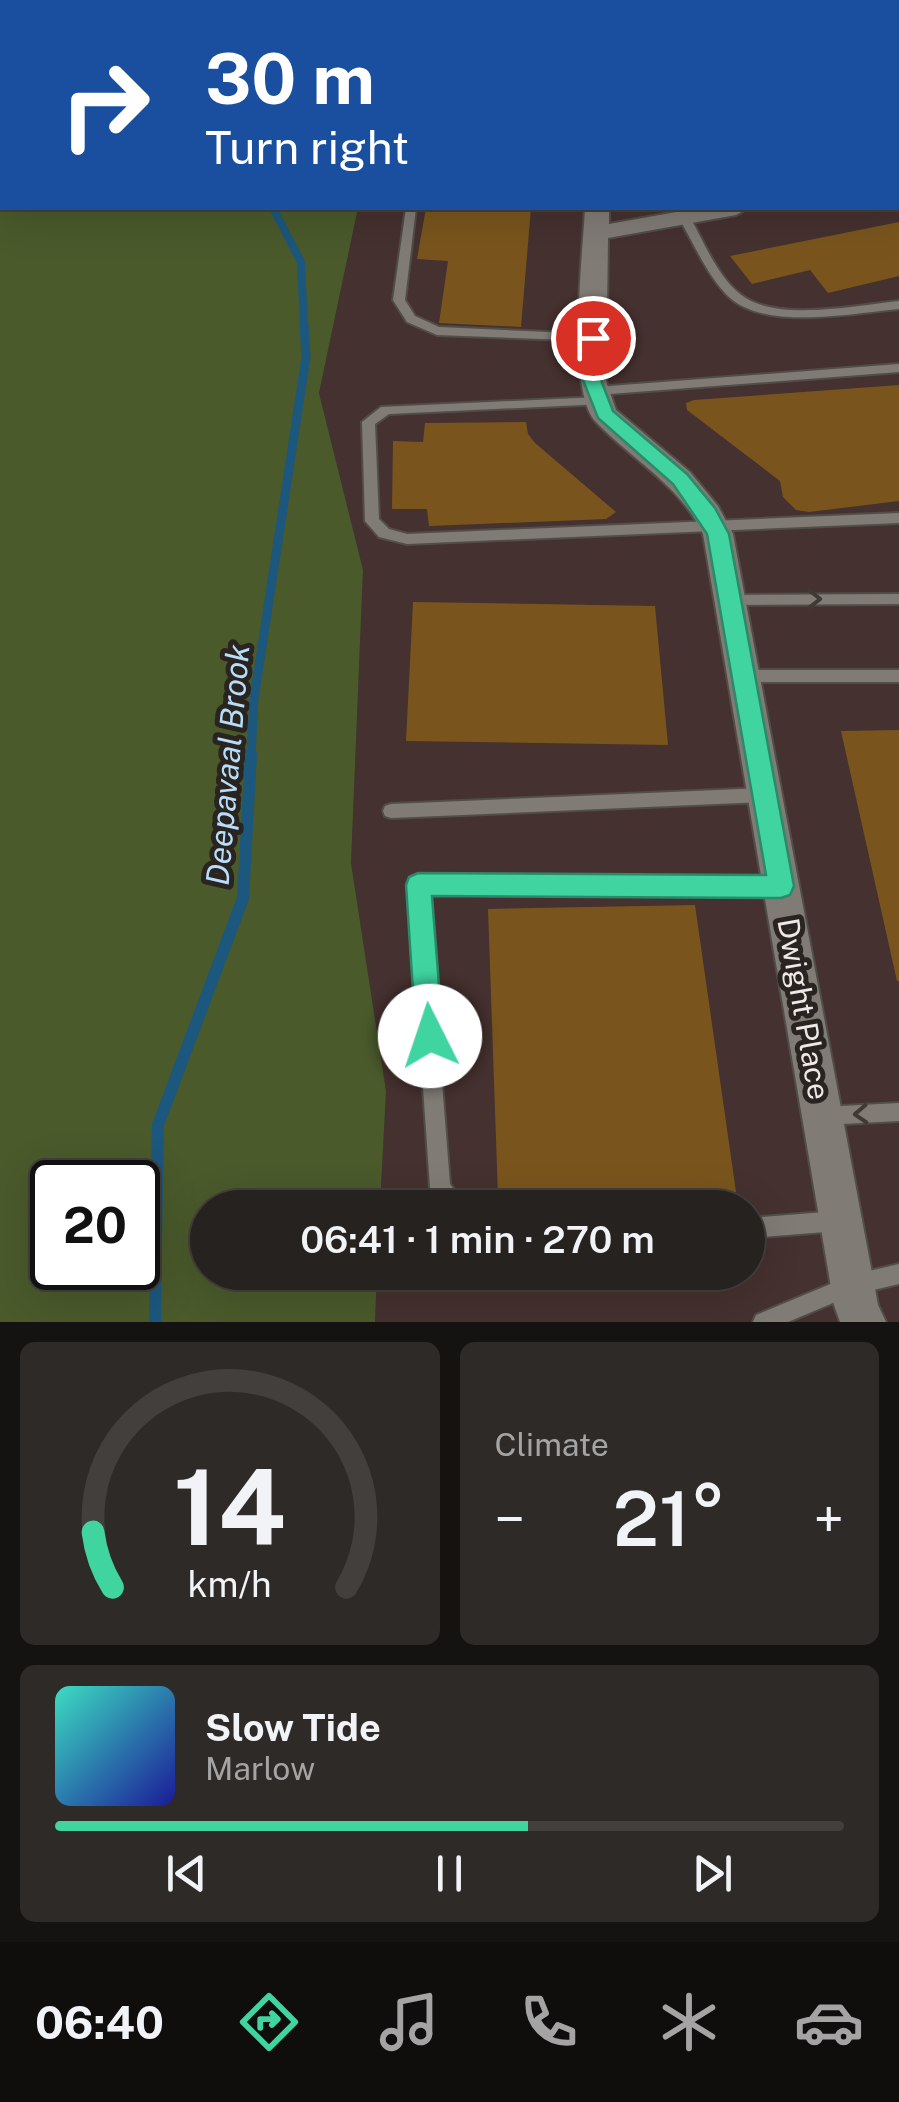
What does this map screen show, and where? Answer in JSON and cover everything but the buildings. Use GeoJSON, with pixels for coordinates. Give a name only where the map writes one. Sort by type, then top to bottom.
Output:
{"type":"FeatureCollection","features":[{"type":"Feature","properties":{"kind":"street"},"geometry":{"type":"LineString","coordinates":[[598,396],[592,380],[597,220],[684,217],[724,210]]}},
{"type":"Feature","properties":{"kind":"street","name":"Dwight Place"},"geometry":{"type":"LineString","coordinates":[[598,396],[604,414],[680,479],[714,526],[852,1285],[862,1322]]}},
{"type":"Feature","properties":{"kind":"lane"},"geometry":{"type":"LineString","coordinates":[[411,210],[399,300],[411,319],[437,331],[593,338]]}},
{"type":"Feature","properties":{"kind":"lane"},"geometry":{"type":"LineString","coordinates":[[684,217],[735,297],[756,309],[784,312],[899,306]]}},
{"type":"Feature","properties":{"kind":"lane"},"geometry":{"type":"LineString","coordinates":[[899,368],[598,396],[386,410],[368,422],[372,520],[384,532],[407,540],[899,518]]}},
{"type":"Feature","properties":{"kind":"lane"},"geometry":{"type":"LineString","coordinates":[[730,600],[899,599]]}},
{"type":"Feature","properties":{"kind":"lane"},"geometry":{"type":"LineString","coordinates":[[744,676],[899,676]]}},
{"type":"Feature","properties":{"kind":"lane"},"geometry":{"type":"LineString","coordinates":[[391,811],[764,795]]}},
{"type":"Feature","properties":{"kind":"lane"},"geometry":{"type":"LineString","coordinates":[[442,1190],[418,885],[781,886]]}},
{"type":"Feature","properties":{"kind":"lane"},"geometry":{"type":"LineString","coordinates":[[822,1116],[899,1112]]}},
{"type":"Feature","properties":{"kind":"lane"},"geometry":{"type":"LineString","coordinates":[[765,1227],[841,1221]]}},
{"type":"Feature","properties":{"kind":"lane"},"geometry":{"type":"LineString","coordinates":[[763,1322],[852,1285],[899,1274]]}},
{"type":"Feature","properties":{"kind":"shaded area"},"geometry":{"type":"Polygon","coordinates":[[[358,210],[899,210],[899,1322],[375,1322],[376,1290],[765,1290],[765,1190],[381,1190],[386,1091],[351,863],[363,570],[319,393],[358,210]]]}},
{"type":"Feature","properties":{"kind":"green space"},"geometry":{"type":"Polygon","coordinates":[[[0,210],[358,210],[319,393],[363,570],[351,863],[386,1091],[381,1190],[190,1190],[190,1290],[376,1290],[375,1322],[0,1322],[0,210]]]}},
{"type":"Feature","properties":{"kind":"waterway","name":"Deepavaal Brook"},"geometry":{"type":"LineString","coordinates":[[274,210],[301,262],[304,327]]}},
{"type":"Feature","properties":{"kind":"waterway","name":"Deepavaal Brook"},"geometry":{"type":"LineString","coordinates":[[251,756],[254,699],[306,357],[304,324]]}},
{"type":"Feature","properties":{"kind":"waterway","name":"Deepavaal Brook"},"geometry":{"type":"LineString","coordinates":[[155,1322],[158,1125],[243,898],[251,754]]}},
{"type":"Feature","properties":{"kind":"route"},"geometry":{"type":"LineString","coordinates":[[430,1036],[418,885],[781,886],[718,534],[708,513],[680,479],[604,414],[592,380],[593,338]]}}]}
